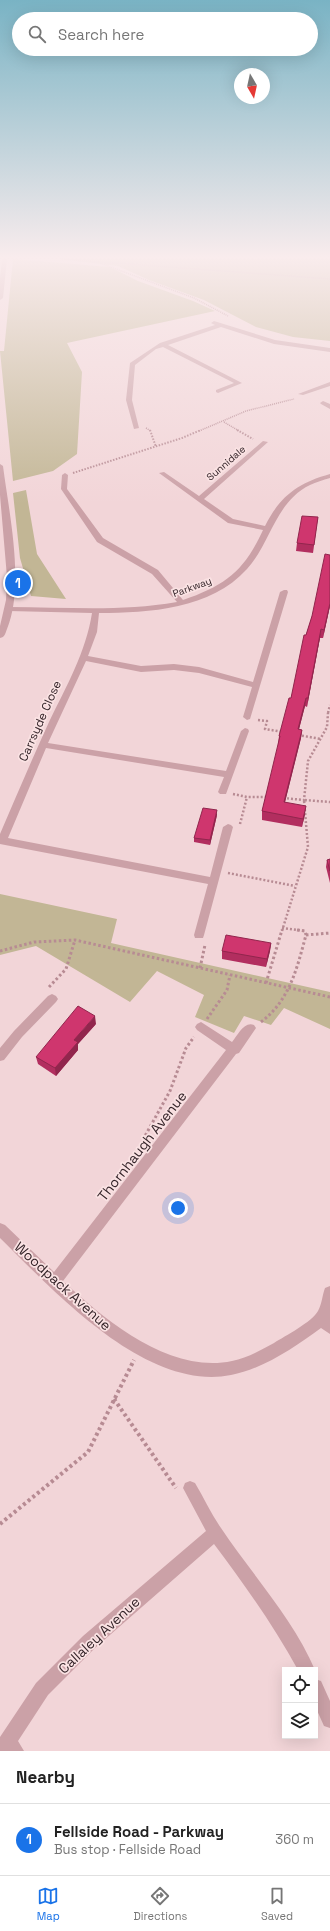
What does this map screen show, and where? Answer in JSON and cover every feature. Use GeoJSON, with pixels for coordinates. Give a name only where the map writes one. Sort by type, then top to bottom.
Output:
{"type":"FeatureCollection","features":[{"type":"Feature","properties":{"kind":"street"},"geometry":{"type":"LineString","coordinates":[[136,428],[129,400],[132,364],[154,348],[173,341]]}},
{"type":"Feature","properties":{"kind":"street"},"geometry":{"type":"LineString","coordinates":[[270,341],[330,350]]}},
{"type":"Feature","properties":{"kind":"street"},"geometry":{"type":"LineString","coordinates":[[162,344],[239,383],[218,391]]}},
{"type":"Feature","properties":{"kind":"street"},"geometry":{"type":"LineString","coordinates":[[301,394],[330,384]]}},
{"type":"Feature","properties":{"kind":"street"},"geometry":{"type":"LineString","coordinates":[[322,403],[330,406]]}},
{"type":"Feature","properties":{"kind":"street","name":"Sunnidale"},"geometry":{"type":"LineString","coordinates":[[200,499],[263,443]]}},
{"type":"Feature","properties":{"kind":"street"},"geometry":{"type":"LineString","coordinates":[[0,466],[7,518],[10,585],[6,624],[0,636]]}},
{"type":"Feature","properties":{"kind":"street"},"geometry":{"type":"LineString","coordinates":[[162,473],[231,521],[267,529]]}},
{"type":"Feature","properties":{"kind":"street"},"geometry":{"type":"LineString","coordinates":[[65,475],[64,489],[100,540],[155,572],[181,602]]}},
{"type":"Feature","properties":{"kind":"street","name":"Parkway"},"geometry":{"type":"LineString","coordinates":[[8,609],[96,610],[156,608],[208,593],[232,580],[251,562],[276,511],[292,494],[314,481],[329,478]]}},
{"type":"Feature","properties":{"kind":"street"},"geometry":{"type":"LineString","coordinates":[[247,718],[284,592]]}},
{"type":"Feature","properties":{"kind":"street","name":"Carrsyde Close"},"geometry":{"type":"LineString","coordinates":[[96,610],[93,632],[83,658],[42,745],[1,841],[212,881]]}},
{"type":"Feature","properties":{"kind":"street"},"geometry":{"type":"LineString","coordinates":[[83,658],[141,669],[174,668],[199,670],[256,686]]}},
{"type":"Feature","properties":{"kind":"street"},"geometry":{"type":"LineString","coordinates":[[223,792],[245,731]]}},
{"type":"Feature","properties":{"kind":"street"},"geometry":{"type":"LineString","coordinates":[[42,745],[229,774]]}},
{"type":"Feature","properties":{"kind":"street"},"geometry":{"type":"LineString","coordinates":[[199,935],[212,881],[228,827]]}},
{"type":"Feature","properties":{"kind":"street"},"geometry":{"type":"LineString","coordinates":[[0,1056],[18,1034],[52,999]]}},
{"type":"Feature","properties":{"kind":"street"},"geometry":{"type":"LineString","coordinates":[[201,1028],[235,1050]]}},
{"type":"Feature","properties":{"kind":"street","name":"Thornhaugh Avenue"},"geometry":{"type":"LineString","coordinates":[[55,1281],[235,1050],[250,1028]]}},
{"type":"Feature","properties":{"kind":"street","name":"Woodpack Avenue"},"geometry":{"type":"LineString","coordinates":[[0,1228],[100,1324],[140,1349],[163,1360],[197,1369],[226,1369],[251,1362],[326,1323],[330,1293]]}},
{"type":"Feature","properties":{"kind":"street"},"geometry":{"type":"LineString","coordinates":[[190,1488],[215,1533],[246,1574],[292,1643],[305,1667]]}},
{"type":"Feature","properties":{"kind":"street","name":"Callaley Avenue"},"geometry":{"type":"LineString","coordinates":[[8,1748],[42,1689],[89,1642],[215,1533]]}},
{"type":"Feature","properties":{"kind":"street"},"geometry":{"type":"LineString","coordinates":[[318,1694],[330,1720]]}},
{"type":"Feature","properties":{"kind":"path"},"geometry":{"type":"LineString","coordinates":[[65,475],[156,447],[224,422],[246,411],[267,404],[304,396],[301,394]]}},
{"type":"Feature","properties":{"kind":"path"},"geometry":{"type":"LineString","coordinates":[[224,422],[263,443]]}},
{"type":"Feature","properties":{"kind":"path"},"geometry":{"type":"LineString","coordinates":[[136,428],[150,428],[156,447]]}},
{"type":"Feature","properties":{"kind":"path"},"geometry":{"type":"LineString","coordinates":[[266,983],[294,886],[308,847],[304,800],[308,761],[327,727],[330,705]]}},
{"type":"Feature","properties":{"kind":"path"},"geometry":{"type":"LineString","coordinates":[[247,718],[267,722],[265,729],[286,732]]}},
{"type":"Feature","properties":{"kind":"path"},"geometry":{"type":"LineString","coordinates":[[293,734],[321,739]]}},
{"type":"Feature","properties":{"kind":"path"},"geometry":{"type":"LineString","coordinates":[[223,792],[247,797],[275,797]]}},
{"type":"Feature","properties":{"kind":"path"},"geometry":{"type":"LineString","coordinates":[[228,827],[238,829],[247,797]]}},
{"type":"Feature","properties":{"kind":"path"},"geometry":{"type":"LineString","coordinates":[[282,798],[330,802]]}},
{"type":"Feature","properties":{"kind":"path"},"geometry":{"type":"LineString","coordinates":[[215,871],[294,886]]}},
{"type":"Feature","properties":{"kind":"path"},"geometry":{"type":"LineString","coordinates":[[250,1028],[268,1017],[291,988],[306,935],[305,931],[282,928]]}},
{"type":"Feature","properties":{"kind":"path"},"geometry":{"type":"LineString","coordinates":[[306,935],[330,933]]}},
{"type":"Feature","properties":{"kind":"path"},"geometry":{"type":"LineString","coordinates":[[199,935],[207,939],[200,968]]}},
{"type":"Feature","properties":{"kind":"path"},"geometry":{"type":"LineString","coordinates":[[0,951],[34,942],[75,940],[330,997]]}},
{"type":"Feature","properties":{"kind":"path"},"geometry":{"type":"LineString","coordinates":[[52,999],[43,994],[66,969],[75,940]]}},
{"type":"Feature","properties":{"kind":"path"},"geometry":{"type":"LineString","coordinates":[[159,1147],[145,1136],[170,1091],[186,1048],[227,990],[230,975]]}},
{"type":"Feature","properties":{"kind":"path"},"geometry":{"type":"LineString","coordinates":[[0,1524],[88,1452],[140,1349]]}},
{"type":"Feature","properties":{"kind":"path"},"geometry":{"type":"LineString","coordinates":[[114,1398],[176,1488],[190,1488]]}},
{"type":"Feature","properties":{"kind":"shaded area"},"geometry":{"type":"Polygon","coordinates":[[[5,341],[78,341],[67,343],[82,372],[77,454],[53,471],[13,481],[0,351],[4,351],[5,341]]]}},
{"type":"Feature","properties":{"kind":"shaded area"},"geometry":{"type":"Polygon","coordinates":[[[26,490],[37,554],[66,599],[31,596],[20,558],[13,493],[26,490]]]}},
{"type":"Feature","properties":{"kind":"shaded area"},"geometry":{"type":"Polygon","coordinates":[[[0,894],[117,919],[111,943],[330,992],[330,1029],[284,1008],[271,1025],[244,1016],[234,1033],[195,1017],[204,995],[157,971],[130,1002],[36,946],[0,955],[0,894]]]}},
{"type":"Feature","properties":{"kind":"building"},"geometry":{"type":"Polygon","coordinates":[[[302,516],[318,517],[314,545],[297,543],[302,516]]]}},
{"type":"Feature","properties":{"kind":"building"},"geometry":{"type":"Polygon","coordinates":[[[325,554],[330,555],[330,603],[324,630],[321,629],[308,698],[306,698],[298,729],[302,730],[284,802],[306,806],[303,819],[262,811],[279,736],[289,698],[291,698],[304,635],[306,635],[312,616],[325,554]]]}},
{"type":"Feature","properties":{"kind":"building"},"geometry":{"type":"Polygon","coordinates":[[[203,808],[217,810],[210,840],[194,838],[203,808]]]}},
{"type":"Feature","properties":{"kind":"building"},"geometry":{"type":"Polygon","coordinates":[[[330,859],[330,871],[327,860],[330,859]]]}},
{"type":"Feature","properties":{"kind":"building"},"geometry":{"type":"Polygon","coordinates":[[[226,935],[271,943],[267,959],[222,951],[226,935]]]}},
{"type":"Feature","properties":{"kind":"building"},"geometry":{"type":"Polygon","coordinates":[[[78,1006],[95,1016],[74,1040],[78,1042],[55,1068],[36,1057],[78,1006]]]}},
{"type":"Feature","properties":{"kind":"place","name":"Fellside Road - Parkway"},"geometry":{"type":"Point","coordinates":[18,583]}}]}
